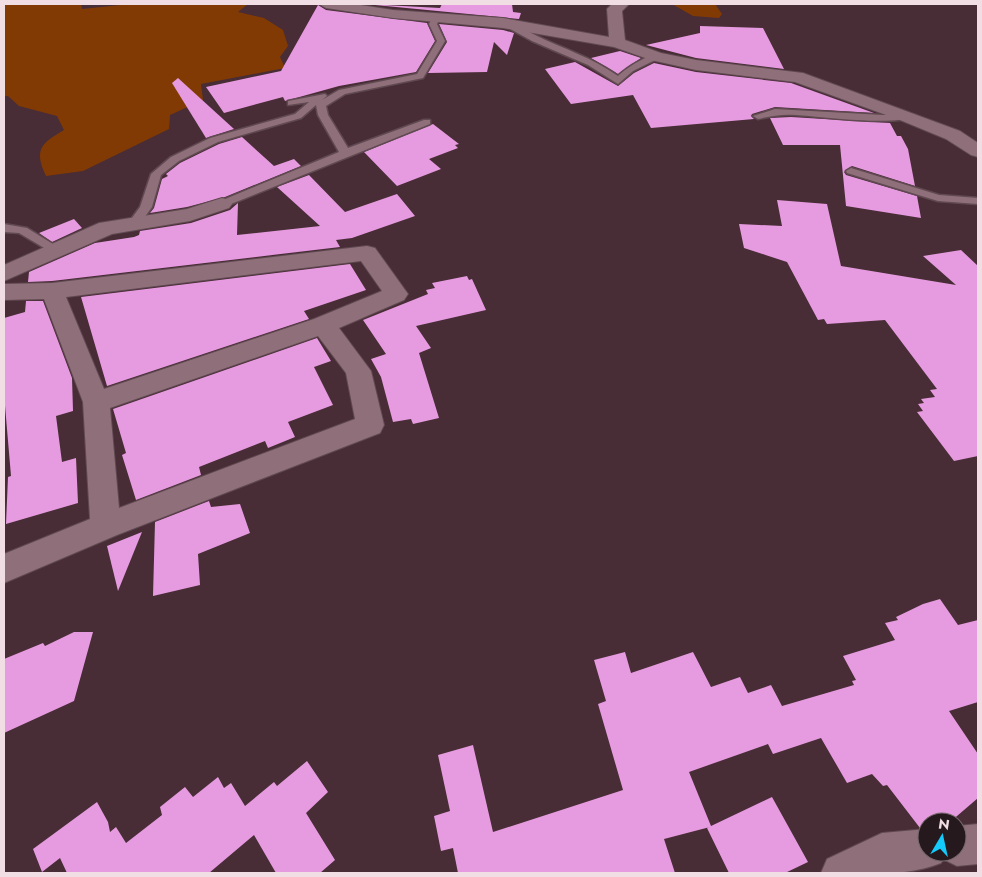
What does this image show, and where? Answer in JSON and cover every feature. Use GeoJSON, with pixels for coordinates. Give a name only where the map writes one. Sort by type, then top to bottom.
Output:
{"type":"FeatureCollection","features":[{"type":"Feature","properties":{"kind":"street"},"geometry":{"type":"LineString","coordinates":[[326,4],[393,14],[508,24],[617,43],[657,57],[740,72],[797,77],[953,135],[978,151]]}},
{"type":"Feature","properties":{"kind":"street"},"geometry":{"type":"LineString","coordinates":[[617,43],[613,17],[614,10],[622,4]]}},
{"type":"Feature","properties":{"kind":"street"},"geometry":{"type":"LineString","coordinates":[[953,135],[977,129]]}},
{"type":"Feature","properties":{"kind":"street"},"geometry":{"type":"LineString","coordinates":[[4,274],[107,228],[135,222],[190,215],[222,204]]}},
{"type":"Feature","properties":{"kind":"street"},"geometry":{"type":"LineString","coordinates":[[4,292],[52,291],[367,253],[396,294],[323,325],[96,402]]}},
{"type":"Feature","properties":{"kind":"street"},"geometry":{"type":"LineString","coordinates":[[52,291],[96,402],[106,526]]}},
{"type":"Feature","properties":{"kind":"street"},"geometry":{"type":"LineString","coordinates":[[4,569],[106,526],[370,425],[358,370],[323,325]]}},
{"type":"Feature","properties":{"kind":"street"},"geometry":{"type":"LineString","coordinates":[[841,873],[882,853],[917,850]]}},
{"type":"Feature","properties":{"kind":"lane"},"geometry":{"type":"LineString","coordinates":[[291,103],[334,96],[420,76],[441,41],[433,24],[436,18]]}},
{"type":"Feature","properties":{"kind":"lane"},"geometry":{"type":"LineString","coordinates":[[508,24],[521,32],[594,63],[618,81],[630,69],[657,57]]}},
{"type":"Feature","properties":{"kind":"lane"},"geometry":{"type":"LineString","coordinates":[[334,96],[321,105],[320,110],[345,153]]}},
{"type":"Feature","properties":{"kind":"lane"},"geometry":{"type":"LineString","coordinates":[[135,222],[146,207],[156,174],[175,159],[214,140],[291,119],[306,111],[320,97]]}},
{"type":"Feature","properties":{"kind":"lane"},"geometry":{"type":"LineString","coordinates":[[758,116],[775,112],[796,112],[883,118],[906,116]]}},
{"type":"Feature","properties":{"kind":"lane"},"geometry":{"type":"LineString","coordinates":[[222,204],[345,153],[427,122]]}},
{"type":"Feature","properties":{"kind":"lane"},"geometry":{"type":"LineString","coordinates":[[851,171],[938,198],[978,201]]}},
{"type":"Feature","properties":{"kind":"lane"},"geometry":{"type":"LineString","coordinates":[[4,228],[8,227],[29,233],[55,250]]}},
{"type":"Feature","properties":{"kind":"shaded area"},"geometry":{"type":"Polygon","coordinates":[[[4,4],[81,4],[82,9],[130,4],[248,4],[238,12],[264,18],[283,30],[288,46],[280,57],[285,68],[201,84],[203,100],[170,115],[169,129],[83,171],[46,176],[42,167],[40,153],[45,143],[64,130],[57,116],[19,106],[8,96],[4,96],[4,4]]]}},
{"type":"Feature","properties":{"kind":"shaded area"},"geometry":{"type":"Polygon","coordinates":[[[672,4],[715,4],[722,14],[719,18],[693,16],[672,4]]]}},
{"type":"Feature","properties":{"kind":"building"},"geometry":{"type":"Polygon","coordinates":[[[365,4],[440,8],[442,4],[512,4],[513,12],[521,13],[519,19],[365,4]]]}},
{"type":"Feature","properties":{"kind":"building"},"geometry":{"type":"Polygon","coordinates":[[[318,5],[326,10],[427,23],[435,41],[416,72],[339,86],[285,101],[283,97],[224,113],[206,87],[281,71],[318,5]]]}},
{"type":"Feature","properties":{"kind":"building"},"geometry":{"type":"Polygon","coordinates":[[[439,24],[503,30],[514,33],[507,55],[494,42],[487,72],[428,73],[447,42],[439,24]]]}},
{"type":"Feature","properties":{"kind":"building"},"geometry":{"type":"Polygon","coordinates":[[[700,26],[763,28],[784,69],[696,58],[646,45],[700,33],[700,26]]]}},
{"type":"Feature","properties":{"kind":"building"},"geometry":{"type":"Polygon","coordinates":[[[620,51],[641,58],[618,74],[591,58],[620,51]]]}},
{"type":"Feature","properties":{"kind":"building"},"geometry":{"type":"Polygon","coordinates":[[[575,62],[618,86],[634,73],[654,63],[696,72],[791,83],[874,113],[775,107],[752,114],[751,116],[754,119],[651,128],[633,95],[571,104],[545,69],[575,62]]]}},
{"type":"Feature","properties":{"kind":"building"},"geometry":{"type":"Polygon","coordinates":[[[178,78],[234,129],[206,138],[172,83],[178,78]]]}},
{"type":"Feature","properties":{"kind":"building"},"geometry":{"type":"Polygon","coordinates":[[[791,117],[890,123],[897,136],[901,136],[908,149],[915,186],[852,166],[844,172],[846,175],[917,196],[921,218],[846,206],[840,145],[783,145],[770,118],[791,117]]]}},
{"type":"Feature","properties":{"kind":"building"},"geometry":{"type":"Polygon","coordinates":[[[433,124],[459,144],[455,145],[458,148],[429,159],[441,169],[397,186],[364,152],[433,124]]]}},
{"type":"Feature","properties":{"kind":"building"},"geometry":{"type":"Polygon","coordinates":[[[242,137],[274,166],[294,159],[301,166],[225,197],[187,207],[150,213],[154,208],[162,179],[168,176],[166,174],[180,163],[219,144],[242,137]]]}},
{"type":"Feature","properties":{"kind":"building"},"geometry":{"type":"Polygon","coordinates":[[[309,175],[345,212],[397,194],[415,216],[352,238],[336,240],[340,247],[52,281],[28,282],[29,272],[95,243],[134,237],[139,235],[140,231],[191,223],[230,210],[238,203],[237,235],[320,226],[277,187],[309,175]]]}},
{"type":"Feature","properties":{"kind":"building"},"geometry":{"type":"Polygon","coordinates":[[[777,200],[827,204],[841,266],[956,285],[923,256],[961,250],[978,266],[978,456],[954,461],[917,412],[923,411],[918,404],[924,403],[921,399],[935,397],[930,390],[937,389],[885,320],[827,324],[824,319],[818,320],[787,262],[744,248],[739,224],[782,226],[777,200]]]}},
{"type":"Feature","properties":{"kind":"building"},"geometry":{"type":"Polygon","coordinates":[[[74,219],[82,228],[52,242],[39,233],[74,219]]]}},
{"type":"Feature","properties":{"kind":"building"},"geometry":{"type":"Polygon","coordinates":[[[350,264],[366,290],[304,311],[309,319],[107,386],[81,297],[350,264]]]}},
{"type":"Feature","properties":{"kind":"building"},"geometry":{"type":"Polygon","coordinates":[[[467,276],[469,280],[472,279],[486,310],[416,326],[431,348],[419,353],[439,418],[413,424],[411,419],[393,422],[381,377],[371,359],[386,354],[363,320],[428,294],[426,290],[435,288],[432,283],[467,276]]]}},
{"type":"Feature","properties":{"kind":"building"},"geometry":{"type":"Polygon","coordinates":[[[26,301],[43,301],[72,378],[73,411],[56,416],[62,462],[76,458],[78,503],[6,524],[8,477],[11,476],[4,394],[4,318],[25,312],[26,301]]]}},
{"type":"Feature","properties":{"kind":"building"},"geometry":{"type":"Polygon","coordinates":[[[317,338],[331,361],[314,367],[333,405],[288,422],[295,437],[268,448],[265,441],[199,467],[201,475],[136,500],[122,455],[126,453],[113,409],[317,338]]]}},
{"type":"Feature","properties":{"kind":"building"},"geometry":{"type":"Polygon","coordinates":[[[209,501],[211,507],[240,504],[250,533],[198,554],[200,585],[153,596],[155,522],[209,501]]]}},
{"type":"Feature","properties":{"kind":"building"},"geometry":{"type":"Polygon","coordinates":[[[142,532],[118,591],[107,546],[142,532]]]}},
{"type":"Feature","properties":{"kind":"building"},"geometry":{"type":"Polygon","coordinates":[[[940,599],[958,625],[978,620],[978,702],[949,711],[978,754],[978,798],[962,812],[917,812],[917,824],[887,785],[883,786],[872,774],[847,783],[821,738],[773,754],[768,744],[689,772],[711,826],[772,797],[808,862],[785,873],[729,873],[707,828],[710,827],[664,839],[675,873],[458,873],[453,848],[441,851],[434,816],[450,811],[438,755],[473,745],[493,832],[623,790],[598,704],[606,701],[594,660],[625,652],[631,673],[693,652],[711,687],[740,677],[748,693],[771,685],[782,706],[854,685],[852,681],[856,680],[843,656],[895,640],[885,623],[898,620],[896,617],[923,604],[940,599]]]}},
{"type":"Feature","properties":{"kind":"building"},"geometry":{"type":"Polygon","coordinates":[[[74,632],[93,632],[74,701],[4,733],[4,659],[43,643],[45,646],[74,632]]]}},
{"type":"Feature","properties":{"kind":"building"},"geometry":{"type":"Polygon","coordinates":[[[307,761],[328,792],[306,813],[335,860],[320,873],[276,873],[254,835],[209,873],[67,873],[60,858],[42,872],[33,849],[97,802],[108,822],[110,832],[116,827],[126,843],[162,815],[160,807],[185,787],[193,797],[218,777],[224,788],[231,783],[245,806],[274,782],[277,786],[307,761]]]}}]}
